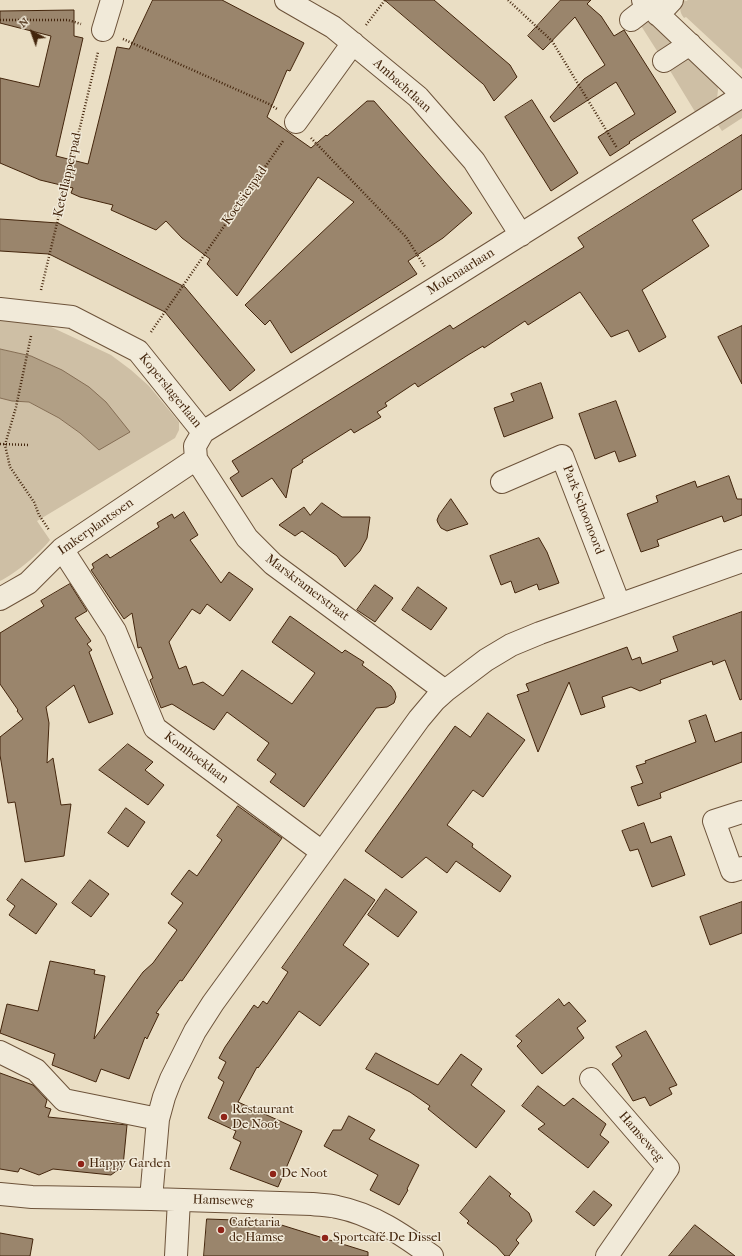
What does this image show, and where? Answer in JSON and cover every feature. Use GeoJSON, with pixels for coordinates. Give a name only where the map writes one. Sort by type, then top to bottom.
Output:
{"type":"FeatureCollection","features":[{"type":"Feature","properties":{"kind":"street"},"geometry":{"type":"LineString","coordinates":[[103,30],[112,0]]}},
{"type":"Feature","properties":{"kind":"street","name":"Ambachtlaan"},"geometry":{"type":"LineString","coordinates":[[286,0],[333,27],[418,97],[474,161],[521,235]]}},
{"type":"Feature","properties":{"kind":"street"},"geometry":{"type":"LineString","coordinates":[[631,20],[656,5],[690,44],[742,95]]}},
{"type":"Feature","properties":{"kind":"street"},"geometry":{"type":"LineString","coordinates":[[296,122],[353,43]]}},
{"type":"Feature","properties":{"kind":"street"},"geometry":{"type":"LineString","coordinates":[[664,61],[690,44]]}},
{"type":"Feature","properties":{"kind":"street","name":"Molenaarlaan"},"geometry":{"type":"LineString","coordinates":[[203,432],[521,235],[742,95]]}},
{"type":"Feature","properties":{"kind":"street","name":"Koperslagerlaan"},"geometry":{"type":"LineString","coordinates":[[0,309],[72,317],[138,351],[203,432]]}},
{"type":"Feature","properties":{"kind":"street"},"geometry":{"type":"LineString","coordinates":[[196,459],[195,446],[203,432]]}},
{"type":"Feature","properties":{"kind":"street","name":"Park Schoonoord"},"geometry":{"type":"LineString","coordinates":[[502,482],[562,456],[619,604]]}},
{"type":"Feature","properties":{"kind":"street","name":"Imkerplantsoen"},"geometry":{"type":"LineString","coordinates":[[0,598],[28,583],[62,549],[196,459]]}},
{"type":"Feature","properties":{"kind":"street","name":"Marskramerstraat"},"geometry":{"type":"LineString","coordinates":[[196,459],[247,538],[273,564],[445,691]]}},
{"type":"Feature","properties":{"kind":"street","name":"Komhoeklaan"},"geometry":{"type":"LineString","coordinates":[[62,549],[115,630],[155,728],[322,852]]}},
{"type":"Feature","properties":{"kind":"street"},"geometry":{"type":"LineString","coordinates":[[151,1199],[158,1119],[170,1079],[195,1031],[213,1003],[322,852],[419,719],[435,700],[486,660],[540,632],[742,561]]}},
{"type":"Feature","properties":{"kind":"street"},"geometry":{"type":"LineString","coordinates":[[742,812],[714,821],[732,871],[742,868]]}},
{"type":"Feature","properties":{"kind":"street"},"geometry":{"type":"LineString","coordinates":[[0,1052],[36,1070],[64,1100],[158,1119]]}},
{"type":"Feature","properties":{"kind":"street","name":"Hamseweg"},"geometry":{"type":"LineString","coordinates":[[591,1079],[668,1168],[607,1256]]}},
{"type":"Feature","properties":{"kind":"street","name":"Hamseweg"},"geometry":{"type":"LineString","coordinates":[[0,1194],[32,1197],[151,1199],[336,1206],[373,1218],[432,1256]]}},
{"type":"Feature","properties":{"kind":"street"},"geometry":{"type":"LineString","coordinates":[[176,1256],[179,1200]]}},
{"type":"Feature","properties":{"kind":"path"},"geometry":{"type":"LineString","coordinates":[[353,43],[385,0]]}},
{"type":"Feature","properties":{"kind":"path"},"geometry":{"type":"LineString","coordinates":[[508,0],[552,41],[628,167]]}},
{"type":"Feature","properties":{"kind":"path"},"geometry":{"type":"LineString","coordinates":[[0,20],[68,20],[103,30],[270,104],[296,122],[406,237],[437,287]]}},
{"type":"Feature","properties":{"kind":"path","name":"Ketellapperpad"},"geometry":{"type":"LineString","coordinates":[[4,444],[16,407],[35,313],[103,30]]}},
{"type":"Feature","properties":{"kind":"path","name":"Koetsierpad"},"geometry":{"type":"LineString","coordinates":[[138,351],[296,122]]}},
{"type":"Feature","properties":{"kind":"path"},"geometry":{"type":"LineString","coordinates":[[0,444],[29,445]]}},
{"type":"Feature","properties":{"kind":"path"},"geometry":{"type":"LineString","coordinates":[[4,444],[10,467],[34,502],[39,515],[62,549]]}},
{"type":"Feature","properties":{"kind":"shaded area"},"geometry":{"type":"Polygon","coordinates":[[[684,0],[742,0],[742,69],[686,17],[684,18],[680,9],[684,0]]]}},
{"type":"Feature","properties":{"kind":"shaded area"},"geometry":{"type":"Polygon","coordinates":[[[649,18],[671,41],[672,44],[659,54],[638,21],[649,18]]]}},
{"type":"Feature","properties":{"kind":"shaded area"},"geometry":{"type":"Polygon","coordinates":[[[687,58],[690,58],[717,83],[717,99],[697,115],[669,69],[687,58]]]}},
{"type":"Feature","properties":{"kind":"shaded area"},"geometry":{"type":"Polygon","coordinates":[[[742,105],[742,118],[722,131],[716,122],[742,105]]]}},
{"type":"Feature","properties":{"kind":"shaded area"},"geometry":{"type":"Polygon","coordinates":[[[0,317],[49,326],[111,355],[149,386],[179,422],[179,430],[175,438],[37,521],[50,540],[27,563],[0,581],[0,398],[12,401],[29,402],[59,418],[80,433],[99,450],[31,356],[0,349],[0,317]]]}},
{"type":"Feature","properties":{"kind":"shaded area"},"geometry":{"type":"Polygon","coordinates":[[[0,349],[31,356],[62,370],[89,387],[106,402],[130,432],[99,450],[80,433],[59,418],[29,402],[12,401],[0,398],[0,349]]]}},
{"type":"Feature","properties":{"kind":"building"},"geometry":{"type":"Polygon","coordinates":[[[153,0],[222,0],[304,43],[290,71],[287,70],[267,117],[311,148],[367,101],[374,101],[472,213],[443,238],[408,261],[417,274],[291,353],[270,320],[265,325],[245,305],[354,202],[318,177],[237,296],[207,264],[210,259],[182,238],[166,221],[156,230],[111,210],[113,205],[80,197],[71,193],[73,188],[40,180],[0,163],[0,78],[39,87],[51,36],[0,23],[0,11],[74,10],[74,36],[83,38],[56,156],[88,164],[117,47],[129,49],[153,0]]]}},
{"type":"Feature","properties":{"kind":"building"},"geometry":{"type":"Polygon","coordinates":[[[385,0],[434,0],[510,65],[517,77],[494,101],[484,85],[385,0]]]}},
{"type":"Feature","properties":{"kind":"building"},"geometry":{"type":"Polygon","coordinates":[[[561,0],[591,0],[587,4],[601,16],[614,36],[624,30],[676,112],[610,156],[598,137],[635,114],[616,82],[554,122],[550,117],[584,79],[605,65],[575,17],[543,50],[528,36],[561,0]]]}},
{"type":"Feature","properties":{"kind":"building"},"geometry":{"type":"Polygon","coordinates":[[[532,100],[578,173],[551,191],[505,117],[532,100]]]}},
{"type":"Feature","properties":{"kind":"building"},"geometry":{"type":"Polygon","coordinates":[[[742,135],[742,189],[692,220],[709,246],[642,290],[666,337],[639,352],[628,330],[611,337],[580,292],[528,325],[525,321],[484,348],[483,346],[418,387],[415,383],[385,403],[387,406],[377,412],[381,417],[354,433],[351,429],[302,460],[303,462],[292,469],[286,498],[272,478],[242,497],[230,478],[239,472],[232,461],[450,325],[453,329],[584,247],[578,238],[742,135]]]}},
{"type":"Feature","properties":{"kind":"building"},"geometry":{"type":"Polygon","coordinates":[[[0,219],[58,223],[185,287],[255,370],[230,391],[165,312],[49,254],[0,251],[0,219]]]}},
{"type":"Feature","properties":{"kind":"building"},"geometry":{"type":"Polygon","coordinates":[[[742,326],[742,384],[718,337],[742,326]]]}},
{"type":"Feature","properties":{"kind":"building"},"geometry":{"type":"Polygon","coordinates":[[[541,383],[553,418],[504,437],[494,408],[514,401],[511,394],[541,383]]]}},
{"type":"Feature","properties":{"kind":"building"},"geometry":{"type":"Polygon","coordinates":[[[616,401],[636,456],[619,462],[615,451],[595,459],[579,414],[616,401]]]}},
{"type":"Feature","properties":{"kind":"building"},"geometry":{"type":"Polygon","coordinates":[[[729,476],[737,499],[742,499],[742,515],[724,522],[722,516],[657,540],[659,546],[641,552],[627,514],[658,502],[656,496],[695,481],[697,487],[729,476]]]}},
{"type":"Feature","properties":{"kind":"building"},"geometry":{"type":"Polygon","coordinates":[[[451,499],[468,524],[447,531],[441,528],[437,520],[451,499]]]}},
{"type":"Feature","properties":{"kind":"building"},"geometry":{"type":"Polygon","coordinates":[[[322,503],[342,517],[370,517],[367,538],[360,551],[345,567],[337,556],[302,531],[295,536],[279,525],[304,507],[310,515],[322,503]]]}},
{"type":"Feature","properties":{"kind":"building"},"geometry":{"type":"Polygon","coordinates":[[[184,512],[198,535],[190,540],[221,583],[229,572],[253,589],[230,621],[207,604],[200,614],[192,609],[169,642],[179,669],[186,666],[193,685],[203,682],[223,696],[242,670],[292,704],[315,673],[272,642],[290,616],[342,653],[345,650],[364,662],[362,665],[391,686],[395,692],[396,697],[394,703],[387,707],[376,708],[304,807],[270,782],[276,774],[257,760],[269,743],[227,712],[214,730],[172,704],[161,708],[150,680],[153,678],[141,647],[138,648],[132,613],[124,619],[91,570],[94,568],[92,564],[107,554],[110,558],[159,527],[157,523],[172,514],[174,518],[184,512]]]}},
{"type":"Feature","properties":{"kind":"building"},"geometry":{"type":"Polygon","coordinates":[[[539,538],[547,552],[559,583],[539,590],[537,584],[515,593],[511,581],[501,585],[490,556],[539,538]]]}},
{"type":"Feature","properties":{"kind":"building"},"geometry":{"type":"Polygon","coordinates":[[[70,584],[87,611],[75,618],[91,641],[87,644],[92,650],[89,652],[113,714],[89,723],[74,685],[46,707],[49,723],[47,763],[53,758],[61,805],[71,804],[64,856],[25,862],[15,802],[8,803],[0,755],[0,737],[23,719],[0,684],[0,633],[44,606],[41,601],[70,584]]]}},
{"type":"Feature","properties":{"kind":"building"},"geometry":{"type":"Polygon","coordinates":[[[375,585],[393,598],[375,622],[357,610],[375,585]]]}},
{"type":"Feature","properties":{"kind":"building"},"geometry":{"type":"Polygon","coordinates":[[[418,587],[447,608],[431,630],[402,610],[418,587]]]}},
{"type":"Feature","properties":{"kind":"building"},"geometry":{"type":"Polygon","coordinates":[[[742,612],[742,699],[740,700],[725,660],[713,665],[712,661],[660,680],[661,683],[640,691],[631,687],[602,697],[605,707],[581,715],[569,682],[538,752],[517,695],[529,691],[526,684],[627,647],[632,660],[640,657],[642,664],[678,651],[673,637],[742,612]]]}},
{"type":"Feature","properties":{"kind":"building"},"geometry":{"type":"Polygon","coordinates":[[[488,713],[525,740],[483,797],[473,790],[447,825],[473,844],[472,847],[511,876],[500,892],[456,861],[447,873],[426,857],[402,878],[365,851],[455,726],[470,737],[488,713]]]}},
{"type":"Feature","properties":{"kind":"building"},"geometry":{"type":"Polygon","coordinates":[[[706,715],[715,742],[742,732],[742,762],[660,793],[661,798],[638,806],[631,787],[643,783],[636,766],[646,763],[645,761],[696,742],[689,721],[706,715]]]}},
{"type":"Feature","properties":{"kind":"building"},"geometry":{"type":"Polygon","coordinates":[[[128,744],[153,762],[145,770],[164,785],[148,805],[99,770],[128,744]]]}},
{"type":"Feature","properties":{"kind":"building"},"geometry":{"type":"Polygon","coordinates":[[[238,806],[282,838],[182,981],[180,980],[156,1013],[159,1014],[147,1039],[145,1037],[129,1079],[101,1069],[96,1082],[52,1065],[55,1054],[0,1033],[7,1004],[38,1011],[50,961],[95,970],[94,974],[105,976],[94,1039],[143,972],[153,963],[177,930],[168,923],[183,903],[171,894],[189,870],[197,876],[222,840],[217,836],[238,806]]]}},
{"type":"Feature","properties":{"kind":"building"},"geometry":{"type":"Polygon","coordinates":[[[126,808],[145,822],[128,847],[108,833],[126,808]]]}},
{"type":"Feature","properties":{"kind":"building"},"geometry":{"type":"Polygon","coordinates":[[[644,823],[651,843],[671,836],[685,875],[652,887],[638,849],[630,851],[622,831],[644,823]]]}},
{"type":"Feature","properties":{"kind":"building"},"geometry":{"type":"Polygon","coordinates":[[[22,879],[57,904],[36,934],[9,915],[15,906],[7,900],[22,879]]]}},
{"type":"Feature","properties":{"kind":"building"},"geometry":{"type":"Polygon","coordinates":[[[345,879],[375,900],[343,945],[369,964],[320,1026],[299,1011],[258,1068],[257,1067],[238,1102],[302,1131],[278,1187],[230,1169],[241,1142],[233,1138],[236,1131],[208,1118],[224,1082],[218,1078],[226,1062],[219,1058],[254,1005],[258,1008],[263,1001],[267,1004],[288,972],[282,968],[345,879]]]}},
{"type":"Feature","properties":{"kind":"building"},"geometry":{"type":"Polygon","coordinates":[[[90,880],[109,894],[91,917],[72,903],[90,880]]]}},
{"type":"Feature","properties":{"kind":"building"},"geometry":{"type":"Polygon","coordinates":[[[386,889],[417,912],[398,937],[368,915],[386,889]]]}},
{"type":"Feature","properties":{"kind":"building"},"geometry":{"type":"Polygon","coordinates":[[[742,902],[742,933],[710,945],[700,917],[742,902]]]}},
{"type":"Feature","properties":{"kind":"building"},"geometry":{"type":"Polygon","coordinates":[[[559,999],[564,1006],[569,1002],[586,1021],[577,1028],[584,1038],[542,1074],[517,1046],[522,1041],[516,1036],[559,999]]]}},
{"type":"Feature","properties":{"kind":"building"},"geometry":{"type":"Polygon","coordinates":[[[646,1031],[677,1085],[669,1088],[672,1094],[650,1106],[645,1097],[633,1101],[612,1064],[622,1056],[616,1047],[646,1031]]]}},
{"type":"Feature","properties":{"kind":"building"},"geometry":{"type":"Polygon","coordinates":[[[376,1053],[438,1085],[461,1054],[482,1069],[471,1085],[505,1111],[476,1148],[428,1109],[430,1106],[410,1092],[366,1069],[376,1053]]]}},
{"type":"Feature","properties":{"kind":"building"},"geometry":{"type":"Polygon","coordinates":[[[0,1073],[33,1085],[47,1100],[45,1107],[51,1109],[48,1117],[127,1125],[123,1166],[111,1175],[53,1169],[39,1175],[20,1168],[18,1172],[0,1169],[0,1073]]]}},
{"type":"Feature","properties":{"kind":"building"},"geometry":{"type":"Polygon","coordinates":[[[538,1086],[564,1106],[573,1098],[606,1124],[600,1135],[609,1142],[588,1168],[538,1129],[545,1124],[522,1106],[538,1086]]]}},
{"type":"Feature","properties":{"kind":"building"},"geometry":{"type":"Polygon","coordinates":[[[349,1116],[375,1130],[369,1139],[419,1165],[407,1189],[408,1190],[399,1205],[370,1190],[378,1175],[324,1146],[333,1130],[341,1130],[349,1116]]]}},
{"type":"Feature","properties":{"kind":"building"},"geometry":{"type":"Polygon","coordinates":[[[490,1176],[511,1194],[509,1196],[529,1213],[532,1221],[516,1240],[519,1243],[509,1256],[505,1256],[497,1247],[467,1223],[469,1221],[460,1213],[490,1176]]]}},
{"type":"Feature","properties":{"kind":"building"},"geometry":{"type":"Polygon","coordinates":[[[594,1191],[612,1205],[594,1226],[576,1212],[594,1191]]]}},
{"type":"Feature","properties":{"kind":"building"},"geometry":{"type":"Polygon","coordinates":[[[207,1219],[263,1221],[262,1223],[275,1227],[275,1223],[368,1252],[368,1256],[204,1256],[207,1219]]]}},
{"type":"Feature","properties":{"kind":"building"},"geometry":{"type":"Polygon","coordinates":[[[695,1225],[735,1256],[669,1256],[695,1225]]]}},
{"type":"Feature","properties":{"kind":"building"},"geometry":{"type":"Polygon","coordinates":[[[0,1233],[33,1239],[30,1256],[0,1256],[0,1233]]]}},
{"type":"Feature","properties":{"kind":"place","name":"Restaurant De Noot"},"geometry":{"type":"Point","coordinates":[224,1117]}},
{"type":"Feature","properties":{"kind":"place","name":"Happy Garden"},"geometry":{"type":"Point","coordinates":[81,1164]}},
{"type":"Feature","properties":{"kind":"place","name":"De Noot"},"geometry":{"type":"Point","coordinates":[273,1174]}},
{"type":"Feature","properties":{"kind":"place","name":"Cafetaria de Hamse"},"geometry":{"type":"Point","coordinates":[221,1230]}},
{"type":"Feature","properties":{"kind":"place","name":"Sportcafé De Dissel"},"geometry":{"type":"Point","coordinates":[325,1238]}}]}
